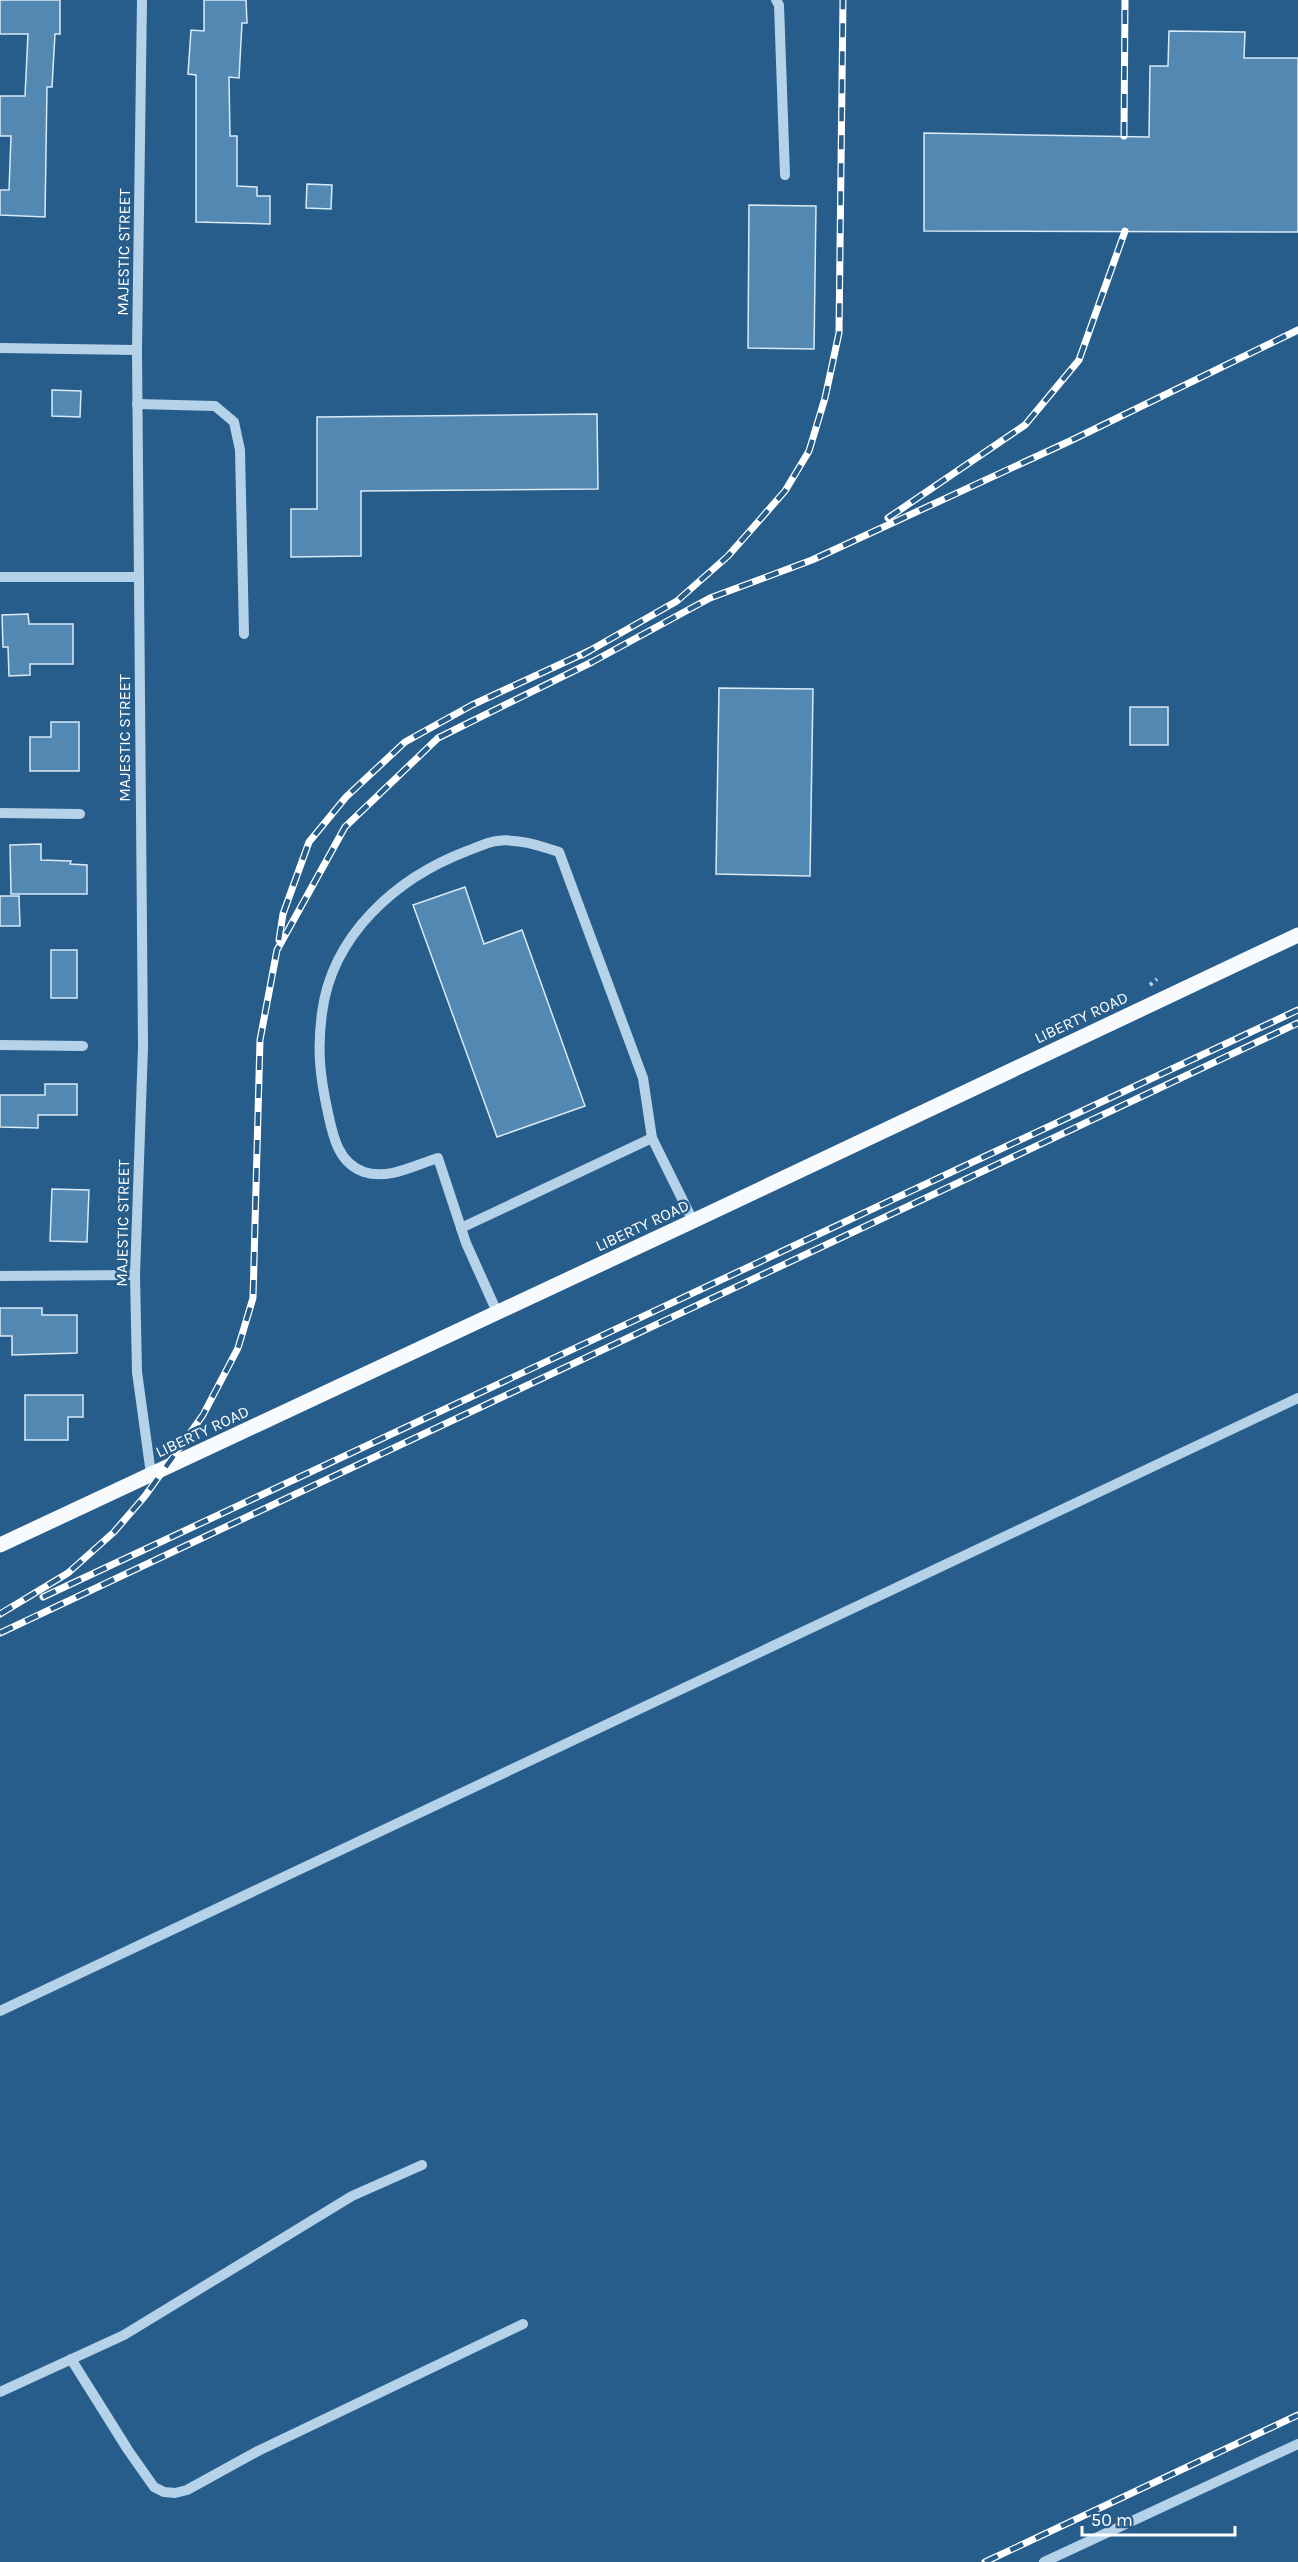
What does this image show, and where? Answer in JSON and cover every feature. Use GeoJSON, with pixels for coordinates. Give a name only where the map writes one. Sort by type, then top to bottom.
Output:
{"type":"FeatureCollection","features":[{"type":"Feature","properties":{"kind":"main road","name":"LIBERTY ROAD"},"geometry":{"type":"LineString","coordinates":[[0,1545],[1298,935]]}},
{"type":"Feature","properties":{"kind":"street","name":"MAJESTIC STREET"},"geometry":{"type":"LineString","coordinates":[[142,0],[137,404],[143,1047],[135,1275],[137,1372],[151,1474]]}},
{"type":"Feature","properties":{"kind":"street"},"geometry":{"type":"LineString","coordinates":[[776,0],[779,5],[785,175]]}},
{"type":"Feature","properties":{"kind":"street"},"geometry":{"type":"LineString","coordinates":[[0,348],[137,350]]}},
{"type":"Feature","properties":{"kind":"street"},"geometry":{"type":"LineString","coordinates":[[137,404],[215,406],[234,422],[240,450],[244,634]]}},
{"type":"Feature","properties":{"kind":"street"},"geometry":{"type":"LineString","coordinates":[[0,577],[139,577]]}},
{"type":"Feature","properties":{"kind":"street"},"geometry":{"type":"LineString","coordinates":[[0,813],[80,814]]}},
{"type":"Feature","properties":{"kind":"street"},"geometry":{"type":"LineString","coordinates":[[497,1312],[461,1228],[438,1158],[385,1175],[363,1171],[344,1160],[334,1138],[319,1070],[322,1012],[333,973],[346,945],[372,912],[394,890],[435,863],[497,840],[530,843],[559,852],[643,1078],[652,1138],[693,1221]]}},
{"type":"Feature","properties":{"kind":"street"},"geometry":{"type":"LineString","coordinates":[[0,1045],[83,1046]]}},
{"type":"Feature","properties":{"kind":"street"},"geometry":{"type":"LineString","coordinates":[[461,1228],[652,1138]]}},
{"type":"Feature","properties":{"kind":"street"},"geometry":{"type":"LineString","coordinates":[[0,1276],[135,1275]]}},
{"type":"Feature","properties":{"kind":"street"},"geometry":{"type":"LineString","coordinates":[[0,2011],[1298,1398]]}},
{"type":"Feature","properties":{"kind":"street"},"geometry":{"type":"LineString","coordinates":[[0,2392],[124,2335],[352,2196],[422,2165]]}},
{"type":"Feature","properties":{"kind":"street"},"geometry":{"type":"LineString","coordinates":[[71,2359],[154,2487],[164,2492],[175,2493],[187,2490],[258,2451],[523,2324]]}},
{"type":"Feature","properties":{"kind":"street"},"geometry":{"type":"LineString","coordinates":[[1044,2562],[1298,2444]]}},
{"type":"Feature","properties":{"kind":"building"},"geometry":{"type":"Polygon","coordinates":[[[0,0],[60,0],[60,34],[55,34],[52,87],[47,87],[45,217],[0,215],[0,190],[9,190],[11,136],[0,136],[0,96],[25,96],[28,34],[0,34],[0,0]]]}},
{"type":"Feature","properties":{"kind":"building"},"geometry":{"type":"Polygon","coordinates":[[[204,0],[246,0],[247,23],[242,23],[239,78],[229,77],[230,136],[237,136],[237,186],[257,187],[257,196],[270,196],[270,224],[196,222],[196,75],[188,74],[191,30],[204,31],[204,0]]]}},
{"type":"Feature","properties":{"kind":"building"},"geometry":{"type":"Polygon","coordinates":[[[1169,31],[1245,32],[1244,58],[1298,58],[1298,232],[924,231],[924,133],[1149,137],[1150,66],[1168,66],[1169,31]]]}},
{"type":"Feature","properties":{"kind":"building"},"geometry":{"type":"Polygon","coordinates":[[[307,184],[332,185],[331,209],[306,208],[307,184]]]}},
{"type":"Feature","properties":{"kind":"building"},"geometry":{"type":"Polygon","coordinates":[[[749,205],[816,206],[814,349],[748,348],[749,205]]]}},
{"type":"Feature","properties":{"kind":"building"},"geometry":{"type":"Polygon","coordinates":[[[52,390],[81,391],[80,417],[52,416],[52,390]]]}},
{"type":"Feature","properties":{"kind":"building"},"geometry":{"type":"Polygon","coordinates":[[[597,414],[598,489],[361,491],[361,556],[291,557],[291,509],[317,509],[317,417],[597,414]]]}},
{"type":"Feature","properties":{"kind":"building"},"geometry":{"type":"Polygon","coordinates":[[[28,614],[29,624],[73,624],[73,664],[30,664],[30,675],[9,676],[8,647],[3,647],[2,615],[28,614]]]}},
{"type":"Feature","properties":{"kind":"building"},"geometry":{"type":"Polygon","coordinates":[[[719,688],[813,689],[810,876],[716,874],[719,688]]]}},
{"type":"Feature","properties":{"kind":"building"},"geometry":{"type":"Polygon","coordinates":[[[1130,707],[1168,707],[1168,745],[1130,745],[1130,707]]]}},
{"type":"Feature","properties":{"kind":"building"},"geometry":{"type":"Polygon","coordinates":[[[51,722],[79,722],[79,771],[30,771],[30,737],[51,737],[51,722]]]}},
{"type":"Feature","properties":{"kind":"building"},"geometry":{"type":"Polygon","coordinates":[[[41,844],[41,860],[71,861],[70,864],[87,865],[87,894],[11,894],[10,845],[41,844]]]}},
{"type":"Feature","properties":{"kind":"building"},"geometry":{"type":"Polygon","coordinates":[[[465,887],[484,944],[522,930],[585,1106],[497,1137],[413,905],[465,887]]]}},
{"type":"Feature","properties":{"kind":"building"},"geometry":{"type":"Polygon","coordinates":[[[0,896],[19,896],[20,926],[0,926],[0,896]]]}},
{"type":"Feature","properties":{"kind":"building"},"geometry":{"type":"Polygon","coordinates":[[[51,950],[77,950],[77,998],[51,998],[51,950]]]}},
{"type":"Feature","properties":{"kind":"building"},"geometry":{"type":"Polygon","coordinates":[[[45,1084],[77,1084],[77,1115],[38,1115],[38,1128],[0,1127],[0,1095],[45,1095],[45,1084]]]}},
{"type":"Feature","properties":{"kind":"building"},"geometry":{"type":"Polygon","coordinates":[[[52,1189],[89,1190],[87,1242],[50,1241],[52,1189]]]}},
{"type":"Feature","properties":{"kind":"building"},"geometry":{"type":"Polygon","coordinates":[[[0,1308],[42,1308],[42,1315],[77,1315],[77,1353],[12,1355],[12,1336],[0,1336],[0,1308]]]}},
{"type":"Feature","properties":{"kind":"building"},"geometry":{"type":"Polygon","coordinates":[[[25,1395],[83,1395],[83,1417],[68,1417],[68,1440],[25,1440],[25,1395]]]}},
{"type":"Feature","properties":{"kind":"railway"},"geometry":{"type":"LineString","coordinates":[[582,655],[677,601],[728,556],[785,491],[809,451],[825,398],[839,333],[843,0]]}},
{"type":"Feature","properties":{"kind":"railway"},"geometry":{"type":"LineString","coordinates":[[1124,136],[1125,0]]}},
{"type":"Feature","properties":{"kind":"railway"},"geometry":{"type":"LineString","coordinates":[[888,518],[1025,425],[1079,360],[1125,231]]}},
{"type":"Feature","properties":{"kind":"railway"},"geometry":{"type":"LineString","coordinates":[[0,1614],[68,1573],[114,1532],[145,1496],[203,1415],[238,1348],[253,1298],[260,1040],[277,950],[345,827],[438,738],[592,662],[710,598],[812,560],[1070,441],[1298,330]]}},
{"type":"Feature","properties":{"kind":"railway"},"geometry":{"type":"LineString","coordinates":[[279,940],[283,914],[309,842],[346,797],[405,742],[472,705],[589,651]]}},
{"type":"Feature","properties":{"kind":"railway"},"geometry":{"type":"LineString","coordinates":[[43,1597],[1298,1010]]}},
{"type":"Feature","properties":{"kind":"railway"},"geometry":{"type":"LineString","coordinates":[[0,1633],[1298,1023]]}},
{"type":"Feature","properties":{"kind":"railway"},"geometry":{"type":"LineString","coordinates":[[985,2562],[1298,2415]]}}]}
